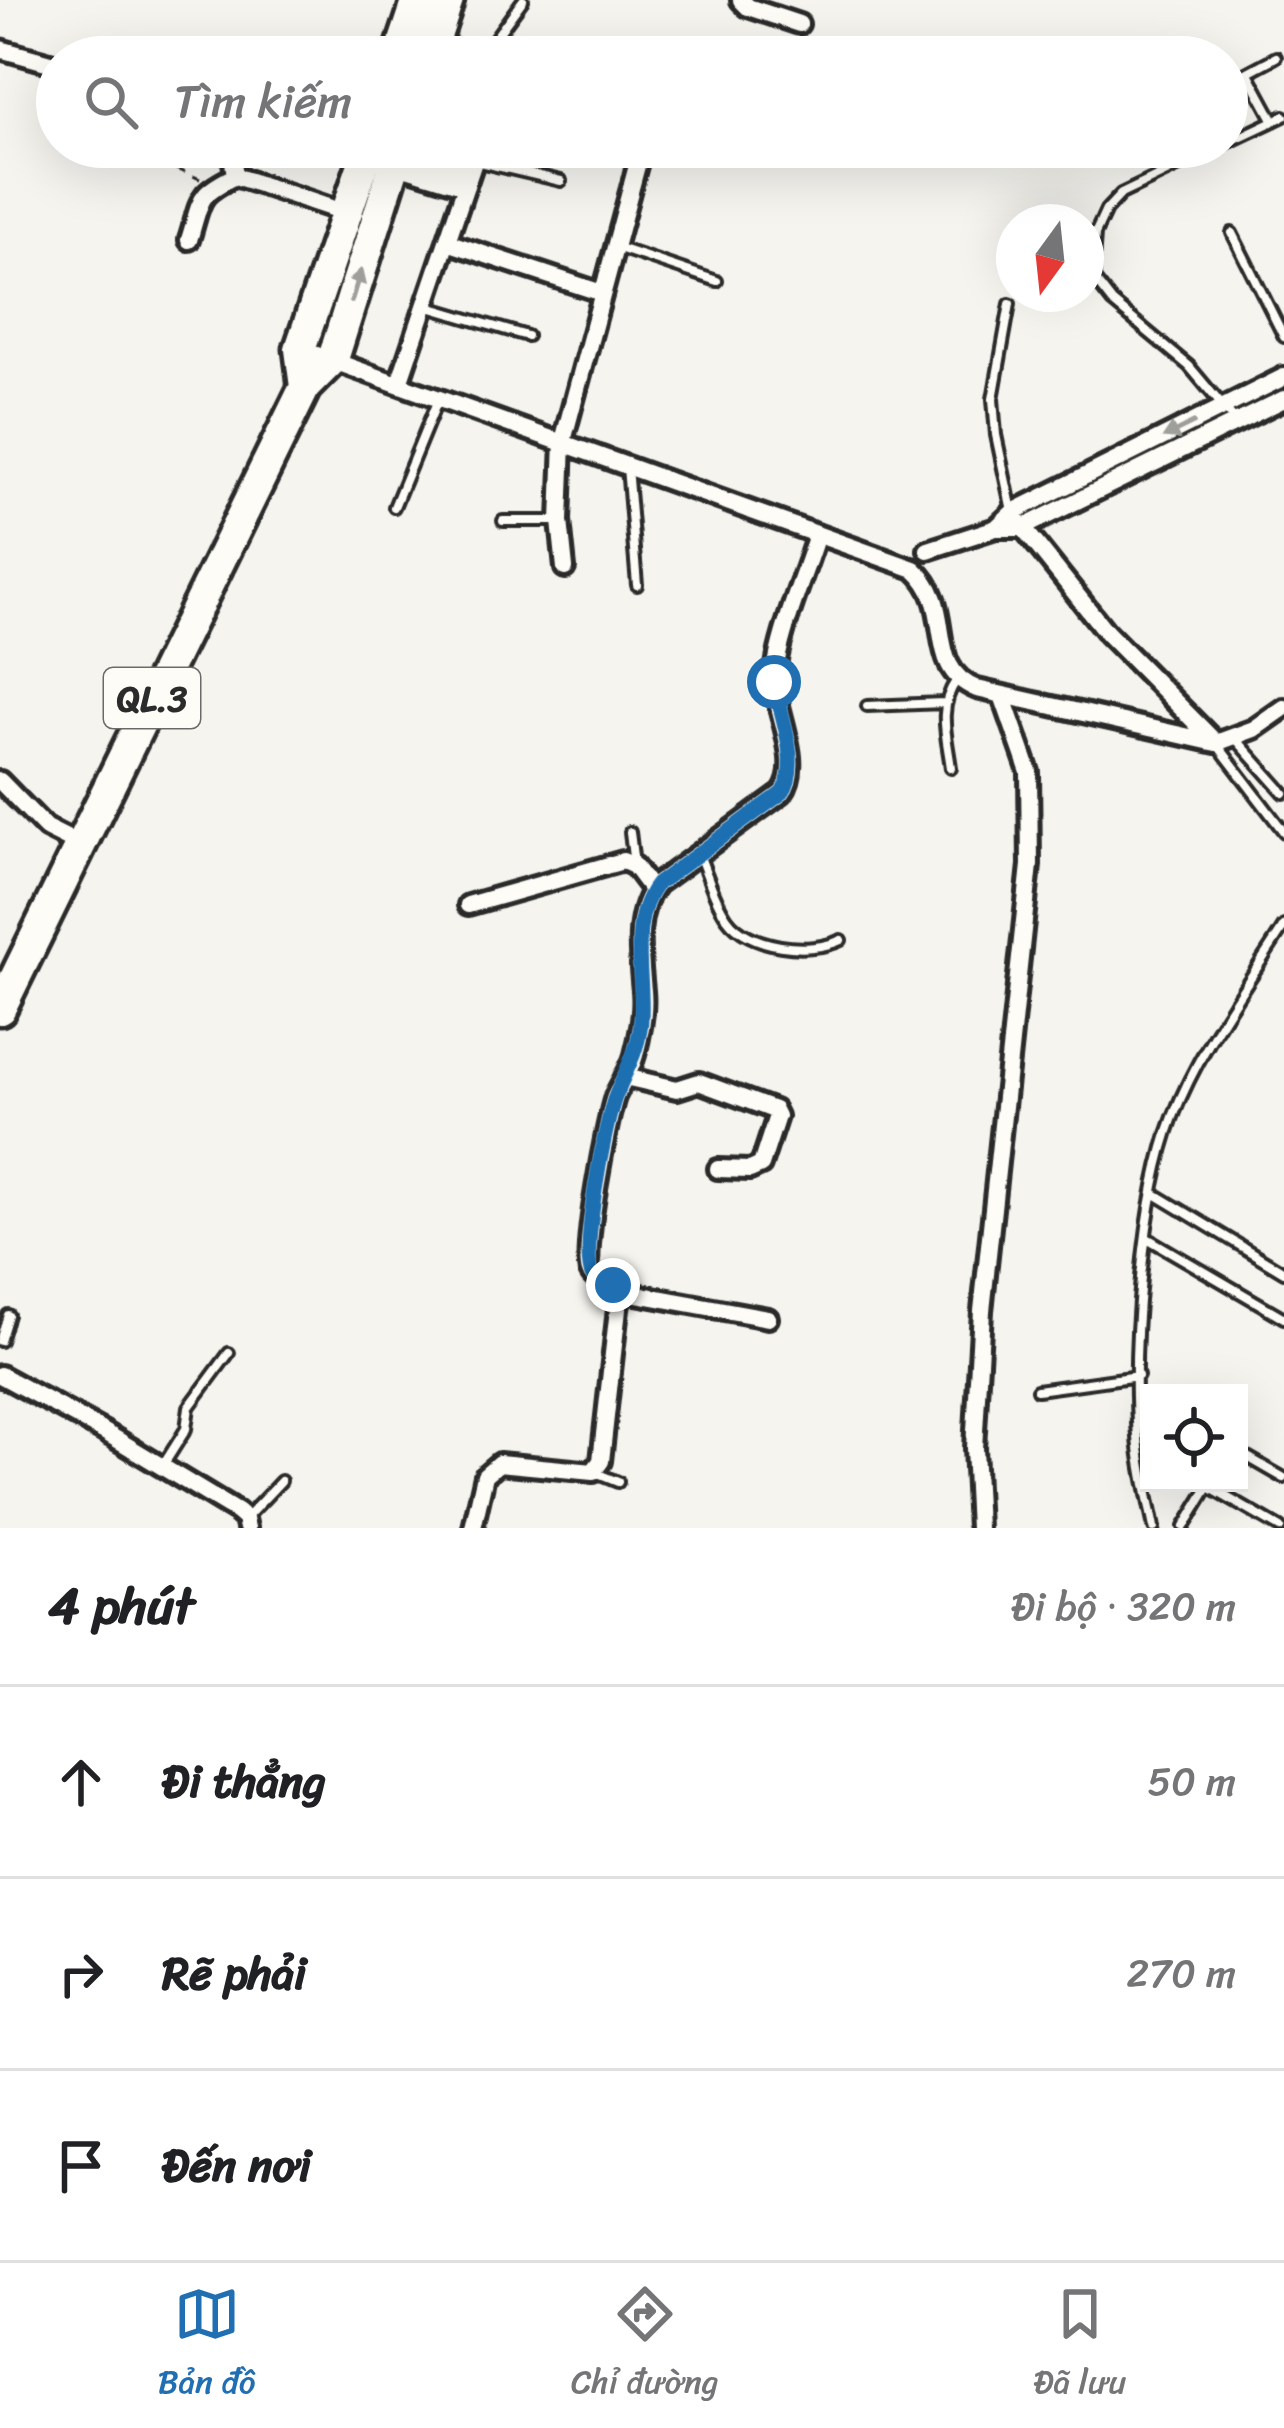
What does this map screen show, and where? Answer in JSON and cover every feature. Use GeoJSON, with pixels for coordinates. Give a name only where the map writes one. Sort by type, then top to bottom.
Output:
{"type":"FeatureCollection","features":[{"type":"Feature","properties":{"kind":"highway"},"geometry":{"type":"LineString","coordinates":[[406,36],[418,0]]}},
{"type":"Feature","properties":{"kind":"highway"},"geometry":{"type":"LineString","coordinates":[[435,36],[448,0]]}},
{"type":"Feature","properties":{"kind":"highway"},"geometry":{"type":"LineString","coordinates":[[304,387],[300,349],[346,213],[378,168]]}},
{"type":"Feature","properties":{"kind":"highway","name":"QL.3"},"geometry":{"type":"LineString","coordinates":[[0,1010],[304,387],[333,359],[386,168]]}},
{"type":"Feature","properties":{"kind":"street"},"geometry":{"type":"LineString","coordinates":[[741,0],[748,8],[799,24]]}},
{"type":"Feature","properties":{"kind":"street"},"geometry":{"type":"LineString","coordinates":[[0,49],[36,59]]}},
{"type":"Feature","properties":{"kind":"street"},"geometry":{"type":"LineString","coordinates":[[234,168],[235,176]]}},
{"type":"Feature","properties":{"kind":"street"},"geometry":{"type":"LineString","coordinates":[[399,383],[472,168]]}},
{"type":"Feature","properties":{"kind":"street"},"geometry":{"type":"LineString","coordinates":[[565,568],[560,521],[563,441],[636,168]]}},
{"type":"Feature","properties":{"kind":"street"},"geometry":{"type":"LineString","coordinates":[[190,240],[203,195],[212,184],[235,176],[346,213]]}},
{"type":"Feature","properties":{"kind":"street"},"geometry":{"type":"LineString","coordinates":[[447,242],[602,293]]}},
{"type":"Feature","properties":{"kind":"street"},"geometry":{"type":"LineString","coordinates":[[300,349],[817,533],[914,556],[1017,520],[1284,399]]}},
{"type":"Feature","properties":{"kind":"street"},"geometry":{"type":"LineString","coordinates":[[1017,520],[1284,377]]}},
{"type":"Feature","properties":{"kind":"street"},"geometry":{"type":"LineString","coordinates":[[1017,520],[1107,633],[1216,743]]}},
{"type":"Feature","properties":{"kind":"street"},"geometry":{"type":"LineString","coordinates":[[768,1318],[620,1291],[592,1275],[588,1267],[604,1141],[614,1101],[634,1061],[640,1027],[644,992],[638,949],[652,890],[789,783],[789,758],[774,682],[776,657],[817,533]]}},
{"type":"Feature","properties":{"kind":"street"},"geometry":{"type":"LineString","coordinates":[[914,556],[914,569],[933,590],[946,666],[956,681],[1216,743],[1235,738],[1284,707]]}},
{"type":"Feature","properties":{"kind":"street"},"geometry":{"type":"LineString","coordinates":[[978,1528],[976,1384],[1031,819],[1029,772],[1002,695]]}},
{"type":"Feature","properties":{"kind":"street"},"geometry":{"type":"LineString","coordinates":[[0,781],[46,828],[80,845]]}},
{"type":"Feature","properties":{"kind":"street"},"geometry":{"type":"LineString","coordinates":[[468,904],[623,861],[634,866],[652,890]]}},
{"type":"Feature","properties":{"kind":"street"},"geometry":{"type":"LineString","coordinates":[[625,1077],[677,1089],[699,1082],[775,1110],[761,1165],[750,1170],[718,1169]]}},
{"type":"Feature","properties":{"kind":"street"},"geometry":{"type":"LineString","coordinates":[[473,1528],[485,1475],[499,1463],[593,1472],[602,1461],[620,1291]]}},
{"type":"Feature","properties":{"kind":"street"},"geometry":{"type":"LineString","coordinates":[[0,1375],[161,1467],[246,1524]]}},
{"type":"Feature","properties":{"kind":"lane"},"geometry":{"type":"LineString","coordinates":[[497,36],[523,0]]}},
{"type":"Feature","properties":{"kind":"lane"},"geometry":{"type":"LineString","coordinates":[[1248,133],[1279,118],[1248,73],[1276,57]]}},
{"type":"Feature","properties":{"kind":"lane"},"geometry":{"type":"LineString","coordinates":[[478,168],[561,182]]}},
{"type":"Feature","properties":{"kind":"lane"},"geometry":{"type":"LineString","coordinates":[[1175,168],[1121,194],[1106,211],[1095,234],[1094,279],[1112,302],[1189,366],[1237,423]]}},
{"type":"Feature","properties":{"kind":"lane"},"geometry":{"type":"LineString","coordinates":[[1232,233],[1284,338]]}},
{"type":"Feature","properties":{"kind":"lane"},"geometry":{"type":"LineString","coordinates":[[615,246],[717,281]]}},
{"type":"Feature","properties":{"kind":"lane"},"geometry":{"type":"LineString","coordinates":[[425,306],[527,336]]}},
{"type":"Feature","properties":{"kind":"lane"},"geometry":{"type":"LineString","coordinates":[[1009,312],[993,398],[996,435],[1017,520]]}},
{"type":"Feature","properties":{"kind":"lane"},"geometry":{"type":"LineString","coordinates":[[394,507],[439,397]]}},
{"type":"Feature","properties":{"kind":"lane"},"geometry":{"type":"LineString","coordinates":[[626,464],[637,585]]}},
{"type":"Feature","properties":{"kind":"lane"},"geometry":{"type":"LineString","coordinates":[[503,521],[560,521]]}},
{"type":"Feature","properties":{"kind":"lane"},"geometry":{"type":"LineString","coordinates":[[951,768],[944,703],[956,681]]}},
{"type":"Feature","properties":{"kind":"lane"},"geometry":{"type":"LineString","coordinates":[[867,706],[944,703]]}},
{"type":"Feature","properties":{"kind":"lane"},"geometry":{"type":"LineString","coordinates":[[1235,738],[1284,793]]}},
{"type":"Feature","properties":{"kind":"lane"},"geometry":{"type":"LineString","coordinates":[[1216,743],[1284,832]]}},
{"type":"Feature","properties":{"kind":"lane"},"geometry":{"type":"LineString","coordinates":[[629,832],[634,866]]}},
{"type":"Feature","properties":{"kind":"lane"},"geometry":{"type":"LineString","coordinates":[[698,853],[728,920],[740,931],[783,945],[827,947],[841,940]]}},
{"type":"Feature","properties":{"kind":"lane"},"geometry":{"type":"LineString","coordinates":[[1154,1528],[1138,1438],[1138,1376],[1147,1238],[1155,1193],[1172,1120],[1198,1062],[1284,926]]}},
{"type":"Feature","properties":{"kind":"lane"},"geometry":{"type":"LineString","coordinates":[[1155,1193],[1284,1272]]}},
{"type":"Feature","properties":{"kind":"lane"},"geometry":{"type":"LineString","coordinates":[[1147,1238],[1284,1318]]}},
{"type":"Feature","properties":{"kind":"lane"},"geometry":{"type":"LineString","coordinates":[[0,1341],[8,1315]]}},
{"type":"Feature","properties":{"kind":"lane"},"geometry":{"type":"LineString","coordinates":[[161,1467],[186,1429],[189,1407],[229,1353]]}},
{"type":"Feature","properties":{"kind":"lane"},"geometry":{"type":"LineString","coordinates":[[1037,1390],[1138,1376]]}},
{"type":"Feature","properties":{"kind":"lane"},"geometry":{"type":"LineString","coordinates":[[1248,1457],[1284,1478]]}},
{"type":"Feature","properties":{"kind":"lane"},"geometry":{"type":"LineString","coordinates":[[593,1472],[618,1482]]}},
{"type":"Feature","properties":{"kind":"lane"},"geometry":{"type":"LineString","coordinates":[[246,1524],[281,1481]]}},
{"type":"Feature","properties":{"kind":"lane"},"geometry":{"type":"LineString","coordinates":[[1184,1528],[1206,1492]]}},
{"type":"Feature","properties":{"kind":"lane"},"geometry":{"type":"LineString","coordinates":[[1221,1492],[1280,1528]]}},
{"type":"Feature","properties":{"kind":"path"},"geometry":{"type":"LineString","coordinates":[[174,168],[212,184]]}},
{"type":"Feature","properties":{"kind":"route"},"geometry":{"type":"LineString","coordinates":[[613,1285],[592,1275],[588,1267],[591,1231],[604,1141],[614,1101],[634,1061],[640,1027],[644,992],[638,949],[648,899],[657,884],[782,793],[789,783],[789,758],[774,682]]}}]}
